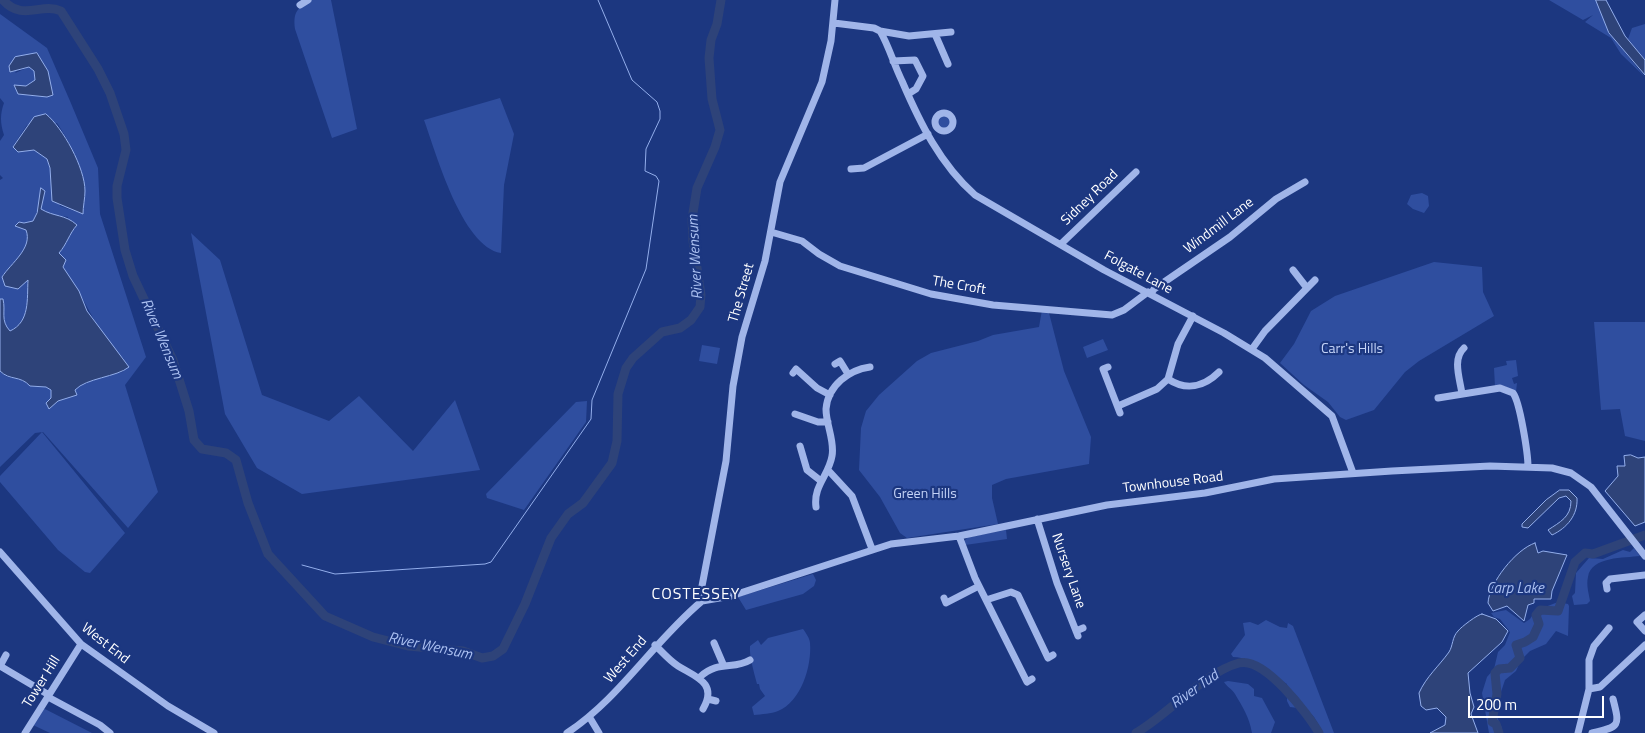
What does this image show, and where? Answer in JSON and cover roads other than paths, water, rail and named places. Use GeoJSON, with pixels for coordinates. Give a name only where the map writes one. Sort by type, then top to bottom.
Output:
{"type":"FeatureCollection","features":[{"type":"Feature","properties":{"kind":"street"},"geometry":{"type":"LineString","coordinates":[[300,5],[308,0]]}},
{"type":"Feature","properties":{"kind":"street","name":"The Street"},"geometry":{"type":"LineString","coordinates":[[702,601],[702,586],[730,436],[733,386],[740,345],[765,261],[780,182],[822,82],[834,23],[835,0]]}},
{"type":"Feature","properties":{"kind":"street"},"geometry":{"type":"LineString","coordinates":[[834,23],[874,28],[880,32],[909,36],[950,34]]}},
{"type":"Feature","properties":{"kind":"street","name":"Folgate Lane"},"geometry":{"type":"LineString","coordinates":[[880,32],[908,94],[945,164],[975,195],[1062,243],[1099,266],[1193,316],[1274,365],[1328,411],[1340,434],[1353,473]]}},
{"type":"Feature","properties":{"kind":"street"},"geometry":{"type":"LineString","coordinates":[[935,34],[948,64]]}},
{"type":"Feature","properties":{"kind":"street"},"geometry":{"type":"LineString","coordinates":[[893,61],[915,60],[923,76],[916,89],[908,94]]}},
{"type":"Feature","properties":{"kind":"street"},"geometry":{"type":"LineString","coordinates":[[854,168],[864,168],[936,126]]}},
{"type":"Feature","properties":{"kind":"street","name":"Sidney Road"},"geometry":{"type":"LineString","coordinates":[[1062,243],[1136,172]]}},
{"type":"Feature","properties":{"kind":"street","name":"Windmill Lane"},"geometry":{"type":"LineString","coordinates":[[1149,293],[1230,237],[1276,199],[1305,182]]}},
{"type":"Feature","properties":{"kind":"street","name":"The Croft"},"geometry":{"type":"LineString","coordinates":[[770,232],[802,241],[827,260],[859,273],[931,294],[984,303],[1112,315],[1124,310],[1149,293]]}},
{"type":"Feature","properties":{"kind":"street"},"geometry":{"type":"LineString","coordinates":[[1296,271],[1307,288]]}},
{"type":"Feature","properties":{"kind":"street"},"geometry":{"type":"LineString","coordinates":[[1252,350],[1265,331],[1315,280]]}},
{"type":"Feature","properties":{"kind":"street"},"geometry":{"type":"LineString","coordinates":[[1103,369],[1119,409],[1157,389],[1168,379],[1178,344],[1193,316]]}},
{"type":"Feature","properties":{"kind":"street"},"geometry":{"type":"LineString","coordinates":[[1462,394],[1458,356],[1464,348]]}},
{"type":"Feature","properties":{"kind":"street"},"geometry":{"type":"LineString","coordinates":[[1450,354],[1458,356]]}},
{"type":"Feature","properties":{"kind":"street"},"geometry":{"type":"LineString","coordinates":[[840,361],[848,374]]}},
{"type":"Feature","properties":{"kind":"street"},"geometry":{"type":"LineString","coordinates":[[816,507],[816,491],[828,470],[833,454],[826,409],[830,395],[841,379],[848,374],[870,367]]}},
{"type":"Feature","properties":{"kind":"street"},"geometry":{"type":"LineString","coordinates":[[796,369],[817,388],[830,395]]}},
{"type":"Feature","properties":{"kind":"street"},"geometry":{"type":"LineString","coordinates":[[1168,379],[1174,384],[1187,387],[1197,386],[1217,376]]}},
{"type":"Feature","properties":{"kind":"street"},"geometry":{"type":"LineString","coordinates":[[1438,398],[1500,388],[1513,393],[1518,400],[1522,432],[1528,451],[1528,467]]}},
{"type":"Feature","properties":{"kind":"street"},"geometry":{"type":"LineString","coordinates":[[800,414],[818,422],[828,422]]}},
{"type":"Feature","properties":{"kind":"street"},"geometry":{"type":"LineString","coordinates":[[799,450],[807,470],[821,481]]}},
{"type":"Feature","properties":{"kind":"street","name":"Townhouse Road"},"geometry":{"type":"LineString","coordinates":[[702,601],[730,596],[872,549],[909,541],[959,536],[1107,504],[1205,493],[1274,480],[1353,473],[1490,466],[1561,469],[1581,478],[1596,493],[1645,556]]}},
{"type":"Feature","properties":{"kind":"street"},"geometry":{"type":"LineString","coordinates":[[828,470],[852,496],[872,549]]}},
{"type":"Feature","properties":{"kind":"street","name":"Nursery Lane"},"geometry":{"type":"LineString","coordinates":[[1037,519],[1057,582],[1079,632]]}},
{"type":"Feature","properties":{"kind":"street"},"geometry":{"type":"LineString","coordinates":[[959,536],[979,586],[1027,682]]}},
{"type":"Feature","properties":{"kind":"street","name":"West End"},"geometry":{"type":"LineString","coordinates":[[0,552],[81,644],[168,706],[214,733]]}},
{"type":"Feature","properties":{"kind":"street"},"geometry":{"type":"LineString","coordinates":[[1607,589],[1606,583],[1610,579],[1645,575]]}},
{"type":"Feature","properties":{"kind":"street"},"geometry":{"type":"LineString","coordinates":[[946,602],[979,586]]}},
{"type":"Feature","properties":{"kind":"street"},"geometry":{"type":"LineString","coordinates":[[986,600],[1011,592],[1018,595],[1048,658],[1054,655]]}},
{"type":"Feature","properties":{"kind":"street","name":"West End"},"geometry":{"type":"LineString","coordinates":[[567,733],[590,718],[655,645],[702,601]]}},
{"type":"Feature","properties":{"kind":"street"},"geometry":{"type":"LineString","coordinates":[[1645,615],[1635,620],[1645,631]]}},
{"type":"Feature","properties":{"kind":"street"},"geometry":{"type":"LineString","coordinates":[[1578,733],[1589,689],[1589,660],[1594,646],[1604,630]]}},
{"type":"Feature","properties":{"kind":"street","name":"Tower Hill"},"geometry":{"type":"LineString","coordinates":[[25,733],[81,644]]}},
{"type":"Feature","properties":{"kind":"street"},"geometry":{"type":"LineString","coordinates":[[655,645],[677,666],[700,677],[705,684],[708,699],[703,709]]}},
{"type":"Feature","properties":{"kind":"street"},"geometry":{"type":"LineString","coordinates":[[718,645],[723,664]]}},
{"type":"Feature","properties":{"kind":"street"},"geometry":{"type":"LineString","coordinates":[[1589,689],[1600,687],[1645,645]]}},
{"type":"Feature","properties":{"kind":"street"},"geometry":{"type":"LineString","coordinates":[[6,655],[0,666],[100,725],[110,733]]}},
{"type":"Feature","properties":{"kind":"street"},"geometry":{"type":"LineString","coordinates":[[700,677],[723,664],[749,663]]}},
{"type":"Feature","properties":{"kind":"street"},"geometry":{"type":"LineString","coordinates":[[708,699],[716,701]]}},
{"type":"Feature","properties":{"kind":"street"},"geometry":{"type":"LineString","coordinates":[[1592,733],[1614,728],[1618,720],[1613,699]]}},
{"type":"Feature","properties":{"kind":"street"},"geometry":{"type":"LineString","coordinates":[[590,718],[599,733]]}},
{"type":"Feature","properties":{"kind":"water"},"geometry":{"type":"Polygon","coordinates":[[[1596,0],[1606,0],[1625,36],[1645,60],[1645,75],[1609,33],[1596,0]]]}},
{"type":"Feature","properties":{"kind":"water"},"geometry":{"type":"Polygon","coordinates":[[[37,53],[48,71],[53,95],[47,97],[18,94],[14,85],[26,86],[35,80],[34,71],[29,67],[10,72],[9,66],[15,57],[37,53]]]}},
{"type":"Feature","properties":{"kind":"water"},"geometry":{"type":"Polygon","coordinates":[[[46,114],[53,120],[66,138],[77,160],[85,191],[83,214],[52,201],[50,168],[47,159],[34,150],[18,152],[13,147],[34,117],[46,114]]]}},
{"type":"Feature","properties":{"kind":"water"},"geometry":{"type":"Polygon","coordinates":[[[41,188],[45,191],[41,209],[73,221],[77,225],[59,253],[66,260],[63,267],[79,291],[87,311],[129,367],[80,386],[75,390],[77,395],[58,401],[49,409],[46,403],[51,398],[51,390],[46,387],[30,386],[22,380],[8,376],[0,371],[0,299],[3,299],[4,319],[10,331],[21,322],[24,316],[28,280],[18,289],[5,286],[2,277],[24,249],[27,237],[26,230],[15,226],[19,222],[33,221],[37,213],[41,188]]]}},
{"type":"Feature","properties":{"kind":"water"},"geometry":{"type":"Polygon","coordinates":[[[1631,455],[1638,458],[1645,457],[1645,522],[1635,526],[1605,491],[1618,476],[1617,466],[1625,466],[1624,456],[1631,455]]]}},
{"type":"Feature","properties":{"kind":"water"},"geometry":{"type":"Polygon","coordinates":[[[1560,490],[1569,490],[1577,498],[1576,510],[1567,525],[1552,535],[1548,530],[1567,515],[1571,507],[1571,501],[1566,496],[1559,498],[1528,528],[1522,527],[1522,524],[1546,500],[1560,490]]]}},
{"type":"Feature","properties":{"kind":"water","name":"Carp Lake"},"geometry":{"type":"Polygon","coordinates":[[[1535,543],[1538,553],[1543,551],[1567,555],[1552,591],[1551,599],[1534,599],[1534,603],[1528,605],[1524,621],[1507,606],[1493,611],[1488,603],[1498,577],[1512,559],[1528,546],[1535,543]]]}},
{"type":"Feature","properties":{"kind":"water"},"geometry":{"type":"Polygon","coordinates":[[[1482,614],[1496,619],[1508,631],[1502,642],[1468,673],[1470,693],[1474,707],[1471,714],[1478,733],[1430,733],[1445,725],[1446,717],[1437,708],[1426,710],[1421,706],[1419,693],[1449,652],[1456,633],[1482,614]]]}},
{"type":"Feature","properties":{"kind":"waterway","name":"River Wensum"},"geometry":{"type":"LineString","coordinates":[[3,0],[18,10],[54,9],[61,11],[98,69],[110,93],[124,134],[126,150],[117,186],[117,198],[125,250],[133,276],[173,360],[189,411],[194,440],[202,449],[226,453],[236,460],[248,503],[268,554],[325,616],[373,637],[408,646],[463,651],[482,658],[493,656],[503,649],[525,604],[551,538],[568,514],[583,503],[612,463],[617,441],[618,394],[626,368],[633,358],[662,332],[680,328],[691,320],[700,307],[701,295],[693,241],[692,219],[697,188],[715,147],[720,130],[712,99],[709,58],[711,40],[717,24],[721,0]]}},
{"type":"Feature","properties":{"kind":"waterway"},"geometry":{"type":"LineString","coordinates":[[302,565],[335,574],[485,564],[491,562],[591,419],[592,400],[646,269],[659,181],[656,176],[645,171],[646,149],[660,119],[657,102],[632,80],[598,0]]}},
{"type":"Feature","properties":{"kind":"waterway","name":"River Tud"},"geometry":{"type":"LineString","coordinates":[[1499,733],[1496,724],[1492,722],[1497,694],[1495,673],[1499,669],[1510,668],[1520,658],[1516,645],[1533,637],[1539,624],[1536,615],[1540,610],[1558,611],[1575,562],[1585,553],[1593,554],[1645,535]]}},
{"type":"Feature","properties":{"kind":"waterway","name":"River Tud"},"geometry":{"type":"LineString","coordinates":[[1136,733],[1213,675],[1239,663],[1249,663],[1272,677],[1295,701],[1319,733]]}},
{"type":"Feature","properties":{"kind":"district","name":"COSTESSEY"},"geometry":{"type":"Point","coordinates":[696,595]}},
{"type":"Feature","properties":{"kind":"park label","name":"Carr's Hills"},"geometry":{"type":"Point","coordinates":[1352,350]}},
{"type":"Feature","properties":{"kind":"park label","name":"Green Hills"},"geometry":{"type":"Point","coordinates":[925,495]}}]}
